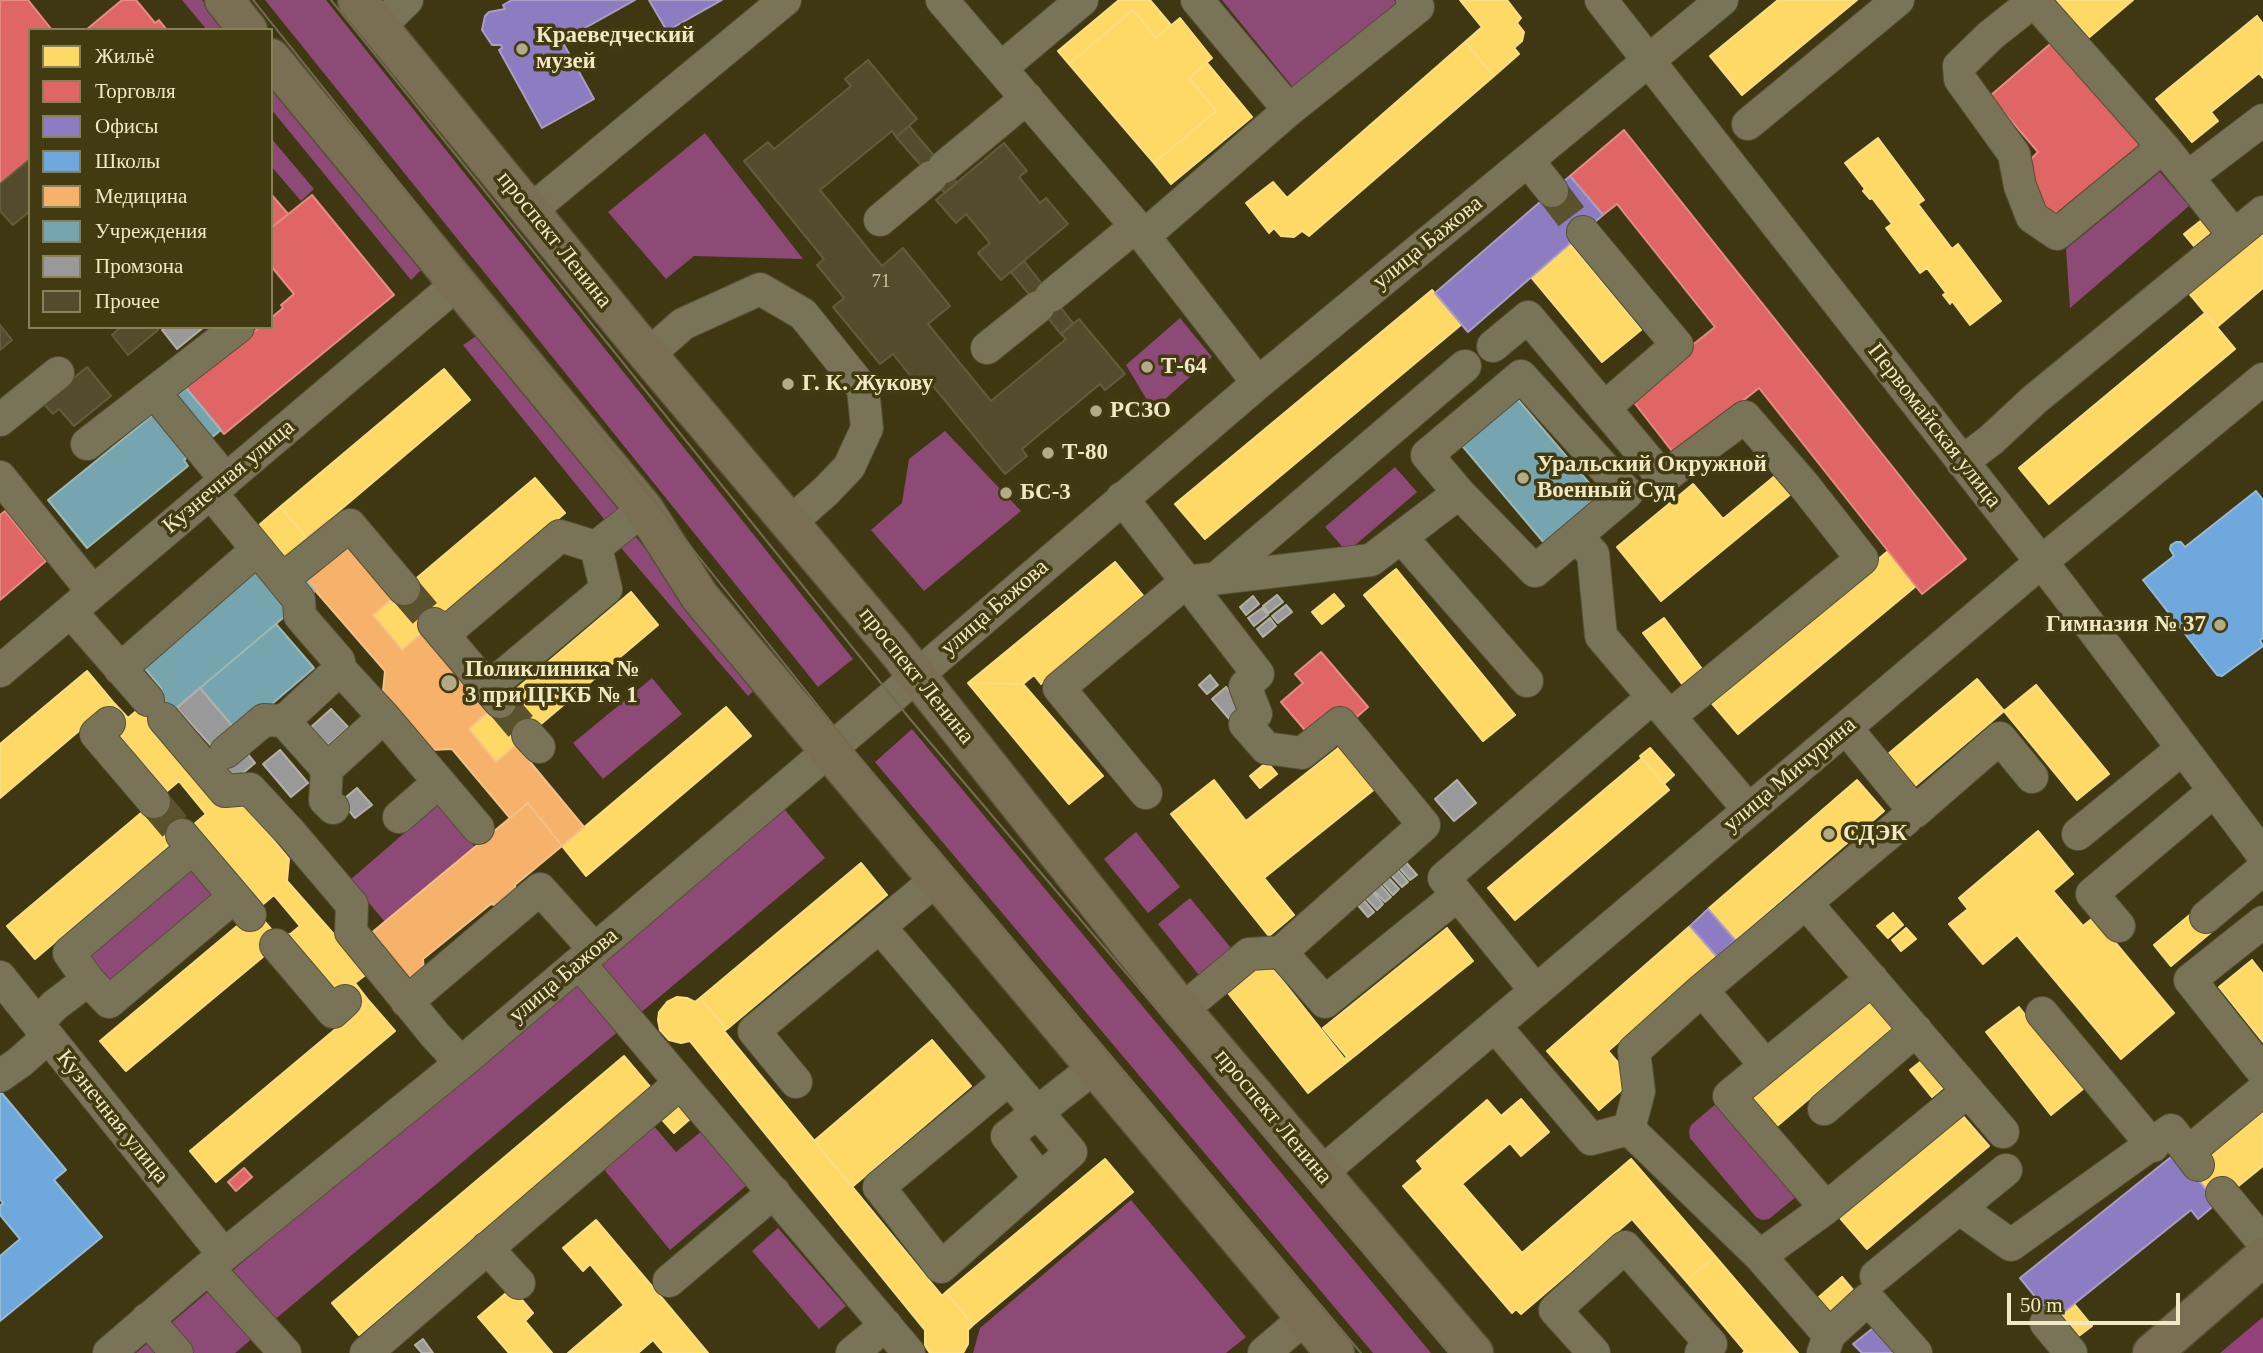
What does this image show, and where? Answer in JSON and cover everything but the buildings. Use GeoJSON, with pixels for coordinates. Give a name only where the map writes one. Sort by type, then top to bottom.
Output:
{"type":"FeatureCollection","features":[{"type":"Feature","properties":{"kind":"main road"},"geometry":{"type":"LineString","coordinates":[[224,0],[246,28]]}},
{"type":"Feature","properties":{"kind":"main road","name":"проспект Ленина"},"geometry":{"type":"LineString","coordinates":[[368,13],[916,676],[1182,1010],[1474,1353]]}},
{"type":"Feature","properties":{"kind":"main road"},"geometry":{"type":"LineString","coordinates":[[273,60],[644,509],[700,597],[1335,1353]]}},
{"type":"Feature","properties":{"kind":"main road"},"geometry":{"type":"LineString","coordinates":[[2171,1347],[2263,1257]]}},
{"type":"Feature","properties":{"kind":"street"},"geometry":{"type":"LineString","coordinates":[[368,13],[407,0]]}},
{"type":"Feature","properties":{"kind":"street"},"geometry":{"type":"LineString","coordinates":[[942,0],[1140,231],[1258,383]]}},
{"type":"Feature","properties":{"kind":"street"},"geometry":{"type":"LineString","coordinates":[[1001,68],[1082,0]]}},
{"type":"Feature","properties":{"kind":"street"},"geometry":{"type":"LineString","coordinates":[[1196,0],[1289,110]]}},
{"type":"Feature","properties":{"kind":"street"},"geometry":{"type":"LineString","coordinates":[[987,348],[1045,301],[1140,231],[1418,7],[1412,0]]}},
{"type":"Feature","properties":{"kind":"street","name":"Первомайская улица"},"geometry":{"type":"LineString","coordinates":[[1601,0],[1962,462],[2263,855]]}},
{"type":"Feature","properties":{"kind":"street","name":"улица Бажова"},"geometry":{"type":"LineString","coordinates":[[109,1353],[216,1262],[461,1063],[1258,383],[1722,0]]}},
{"type":"Feature","properties":{"kind":"street"},"geometry":{"type":"LineString","coordinates":[[1748,124],[1898,0]]}},
{"type":"Feature","properties":{"kind":"street"},"geometry":{"type":"LineString","coordinates":[[2163,147],[2057,234],[2032,217],[2020,186],[2014,154],[1960,79],[1959,66],[2033,0],[2163,147],[2234,235]]}},
{"type":"Feature","properties":{"kind":"street"},"geometry":{"type":"LineString","coordinates":[[530,211],[780,2]]}},
{"type":"Feature","properties":{"kind":"street"},"geometry":{"type":"LineString","coordinates":[[880,220],[1027,98]]}},
{"type":"Feature","properties":{"kind":"street"},"geometry":{"type":"LineString","coordinates":[[2188,177],[2259,131]]}},
{"type":"Feature","properties":{"kind":"street"},"geometry":{"type":"LineString","coordinates":[[1528,161],[1552,191]]}},
{"type":"Feature","properties":{"kind":"street"},"geometry":{"type":"LineString","coordinates":[[1962,462],[2263,212]]}},
{"type":"Feature","properties":{"kind":"street"},"geometry":{"type":"LineString","coordinates":[[1583,232],[1677,345],[1604,408]]}},
{"type":"Feature","properties":{"kind":"street","name":"Кузнечная улица"},"geometry":{"type":"LineString","coordinates":[[0,671],[458,284]]}},
{"type":"Feature","properties":{"kind":"street"},"geometry":{"type":"LineString","coordinates":[[648,355],[683,324],[760,289],[803,314],[863,389],[867,428],[849,467],[790,523]]}},
{"type":"Feature","properties":{"kind":"street"},"geometry":{"type":"LineString","coordinates":[[1493,346],[1528,317],[1663,478],[1745,417],[1862,559],[1662,706],[1444,878],[1536,991]]}},
{"type":"Feature","properties":{"kind":"street"},"geometry":{"type":"LineString","coordinates":[[86,444],[235,329]]}},
{"type":"Feature","properties":{"kind":"street"},"geometry":{"type":"LineString","coordinates":[[1218,576],[1465,366]]}},
{"type":"Feature","properties":{"kind":"street"},"geometry":{"type":"LineString","coordinates":[[0,420],[58,373]]}},
{"type":"Feature","properties":{"kind":"street"},"geometry":{"type":"LineString","coordinates":[[1521,376],[1628,493],[1591,545],[1535,571],[1459,493],[1427,455],[1521,376]]}},
{"type":"Feature","properties":{"kind":"street","name":"улица Мичурина"},"geometry":{"type":"LineString","coordinates":[[1320,1174],[2040,563],[2263,379]]}},
{"type":"Feature","properties":{"kind":"street"},"geometry":{"type":"LineString","coordinates":[[155,393],[299,600],[300,616],[339,661],[340,669],[478,828]]}},
{"type":"Feature","properties":{"kind":"street"},"geometry":{"type":"LineString","coordinates":[[4,492],[82,602],[132,701],[225,791],[250,789],[352,905],[351,933],[362,987]]}},
{"type":"Feature","properties":{"kind":"street"},"geometry":{"type":"LineString","coordinates":[[1146,793],[1059,688],[1186,582],[1218,576],[1371,560],[1459,493]]}},
{"type":"Feature","properties":{"kind":"street"},"geometry":{"type":"LineString","coordinates":[[1122,498],[1258,674],[1245,686],[1256,715],[1245,724],[1266,748],[1302,753],[1340,723],[1424,825],[1281,952],[1249,954],[1182,1010]]}},
{"type":"Feature","properties":{"kind":"street"},"geometry":{"type":"LineString","coordinates":[[596,547],[644,509]]}},
{"type":"Feature","properties":{"kind":"street"},"geometry":{"type":"LineString","coordinates":[[283,579],[350,525],[404,589]]}},
{"type":"Feature","properties":{"kind":"street"},"geometry":{"type":"LineString","coordinates":[[560,536],[596,547],[606,589],[494,695],[439,629],[560,536]]}},
{"type":"Feature","properties":{"kind":"street"},"geometry":{"type":"LineString","coordinates":[[1402,538],[1527,681]]}},
{"type":"Feature","properties":{"kind":"street"},"geometry":{"type":"LineString","coordinates":[[1591,545],[1601,636],[1749,810]]}},
{"type":"Feature","properties":{"kind":"street"},"geometry":{"type":"LineString","coordinates":[[154,802],[96,734],[132,701],[245,560]]}},
{"type":"Feature","properties":{"kind":"street"},"geometry":{"type":"LineString","coordinates":[[284,722],[340,669]]}},
{"type":"Feature","properties":{"kind":"street"},"geometry":{"type":"LineString","coordinates":[[333,808],[325,800],[327,769],[384,717]]}},
{"type":"Feature","properties":{"kind":"street"},"geometry":{"type":"LineString","coordinates":[[226,752],[264,720],[284,722],[327,769]]}},
{"type":"Feature","properties":{"kind":"street"},"geometry":{"type":"LineString","coordinates":[[1846,728],[1915,812],[2000,738],[2032,777]]}},
{"type":"Feature","properties":{"kind":"street"},"geometry":{"type":"LineString","coordinates":[[2078,834],[2182,749]]}},
{"type":"Feature","properties":{"kind":"street"},"geometry":{"type":"LineString","coordinates":[[400,817],[439,782]]}},
{"type":"Feature","properties":{"kind":"street"},"geometry":{"type":"LineString","coordinates":[[2119,926],[2092,894],[2214,790]]}},
{"type":"Feature","properties":{"kind":"street"},"geometry":{"type":"LineString","coordinates":[[1629,1129],[1639,1091],[1633,1051],[1906,819]]}},
{"type":"Feature","properties":{"kind":"street"},"geometry":{"type":"LineString","coordinates":[[187,841],[242,906],[109,1002],[88,980],[69,953],[187,841]]}},
{"type":"Feature","properties":{"kind":"street"},"geometry":{"type":"LineString","coordinates":[[2206,917],[2263,869]]}},
{"type":"Feature","properties":{"kind":"street"},"geometry":{"type":"LineString","coordinates":[[796,1082],[754,1031],[937,878]]}},
{"type":"Feature","properties":{"kind":"street"},"geometry":{"type":"LineString","coordinates":[[407,1002],[540,889],[680,1083],[909,1353]]}},
{"type":"Feature","properties":{"kind":"street"},"geometry":{"type":"LineString","coordinates":[[1806,903],[2004,1132]]}},
{"type":"Feature","properties":{"kind":"street"},"geometry":{"type":"LineString","coordinates":[[1281,952],[1325,1002],[1445,905]]}},
{"type":"Feature","properties":{"kind":"street"},"geometry":{"type":"LineString","coordinates":[[2263,922],[2190,980],[2263,1072]]}},
{"type":"Feature","properties":{"kind":"street"},"geometry":{"type":"LineString","coordinates":[[880,927],[1071,1152],[941,1267],[878,1187],[1009,1079]]}},
{"type":"Feature","properties":{"kind":"street"},"geometry":{"type":"LineString","coordinates":[[276,946],[332,1012],[362,987]]}},
{"type":"Feature","properties":{"kind":"street","name":"Кузнечная улица"},"geometry":{"type":"LineString","coordinates":[[0,977],[285,1353]]}},
{"type":"Feature","properties":{"kind":"street"},"geometry":{"type":"LineString","coordinates":[[1826,1208],[1729,1097],[1872,979]]}},
{"type":"Feature","properties":{"kind":"street"},"geometry":{"type":"LineString","coordinates":[[0,1076],[20,1062],[55,1005],[88,980]]}},
{"type":"Feature","properties":{"kind":"street"},"geometry":{"type":"LineString","coordinates":[[362,987],[407,1002],[461,1063]]}},
{"type":"Feature","properties":{"kind":"street"},"geometry":{"type":"LineString","coordinates":[[1702,990],[1766,1066]]}},
{"type":"Feature","properties":{"kind":"street"},"geometry":{"type":"LineString","coordinates":[[2042,1013],[2153,1146]]}},
{"type":"Feature","properties":{"kind":"street"},"geometry":{"type":"LineString","coordinates":[[1495,1026],[1591,1139],[1629,1129]]}},
{"type":"Feature","properties":{"kind":"street"},"geometry":{"type":"LineString","coordinates":[[1824,1109],[1916,1030]]}},
{"type":"Feature","properties":{"kind":"street"},"geometry":{"type":"LineString","coordinates":[[1037,1112],[1095,1067]]}},
{"type":"Feature","properties":{"kind":"street"},"geometry":{"type":"LineString","coordinates":[[366,1353],[680,1083]]}},
{"type":"Feature","properties":{"kind":"street"},"geometry":{"type":"LineString","coordinates":[[1960,1209],[2011,1245],[2153,1146],[2171,1130],[2198,1154],[2263,1090]]}},
{"type":"Feature","properties":{"kind":"street"},"geometry":{"type":"LineString","coordinates":[[1760,1256],[1826,1208],[1968,1091]]}},
{"type":"Feature","properties":{"kind":"street"},"geometry":{"type":"LineString","coordinates":[[1629,1129],[1760,1256],[1826,1344],[1868,1298],[1916,1353]]}},
{"type":"Feature","properties":{"kind":"street"},"geometry":{"type":"LineString","coordinates":[[1876,1276],[2006,1170]]}},
{"type":"Feature","properties":{"kind":"street"},"geometry":{"type":"LineString","coordinates":[[669,1281],[774,1192]]}},
{"type":"Feature","properties":{"kind":"street"},"geometry":{"type":"LineString","coordinates":[[2222,1193],[2263,1242]]}},
{"type":"Feature","properties":{"kind":"street"},"geometry":{"type":"LineString","coordinates":[[1594,1353],[1555,1310],[1625,1247],[1711,1344],[1701,1353]]}},
{"type":"Feature","properties":{"kind":"street"},"geometry":{"type":"LineString","coordinates":[[487,1248],[519,1283]]}},
{"type":"Feature","properties":{"kind":"street"},"geometry":{"type":"LineString","coordinates":[[1264,1353],[1306,1318]]}},
{"type":"Feature","properties":{"kind":"street"},"geometry":{"type":"LineString","coordinates":[[147,1319],[177,1353]]}},
{"type":"Feature","properties":{"kind":"street"},"geometry":{"type":"LineString","coordinates":[[2046,1323],[2071,1353]]}},
{"type":"Feature","properties":{"kind":"street"},"geometry":{"type":"LineString","coordinates":[[852,1353],[886,1325]]}},
{"type":"Feature","properties":{"kind":"shaded area"},"geometry":{"type":"Polygon","coordinates":[[[182,0],[202,0],[225,28],[205,28],[182,0]]]}},
{"type":"Feature","properties":{"kind":"shaded area"},"geometry":{"type":"Polygon","coordinates":[[[265,0],[326,0],[853,659],[818,687],[265,0]]]}},
{"type":"Feature","properties":{"kind":"shaded area"},"geometry":{"type":"Polygon","coordinates":[[[1222,0],[1394,0],[1399,6],[1296,91],[1222,0]]]}},
{"type":"Feature","properties":{"kind":"shaded area"},"geometry":{"type":"Polygon","coordinates":[[[273,86],[423,268],[411,280],[273,111],[273,86]]]}},
{"type":"Feature","properties":{"kind":"shaded area"},"geometry":{"type":"Polygon","coordinates":[[[705,133],[803,259],[694,256],[666,279],[608,212],[705,133]]]}},
{"type":"Feature","properties":{"kind":"shaded area"},"geometry":{"type":"Polygon","coordinates":[[[273,140],[314,189],[301,201],[273,168],[273,140]]]}},
{"type":"Feature","properties":{"kind":"shaded area"},"geometry":{"type":"Polygon","coordinates":[[[2160,172],[2189,206],[2070,308],[2066,249],[2160,172]]]}},
{"type":"Feature","properties":{"kind":"shaded area"},"geometry":{"type":"Polygon","coordinates":[[[1180,318],[1212,357],[1153,410],[1126,365],[1180,318]]]}},
{"type":"Feature","properties":{"kind":"shaded area"},"geometry":{"type":"Polygon","coordinates":[[[479,334],[623,511],[608,524],[463,345],[479,334]]]}},
{"type":"Feature","properties":{"kind":"shaded area"},"geometry":{"type":"Polygon","coordinates":[[[945,431],[1021,511],[924,591],[871,530],[902,503],[909,459],[945,431]]]}},
{"type":"Feature","properties":{"kind":"shaded area"},"geometry":{"type":"Polygon","coordinates":[[[1395,467],[1417,492],[1347,552],[1325,527],[1395,467]]]}},
{"type":"Feature","properties":{"kind":"shaded area"},"geometry":{"type":"Polygon","coordinates":[[[630,530],[760,685],[748,696],[616,542],[630,530]]]}},
{"type":"Feature","properties":{"kind":"shaded area"},"geometry":{"type":"Polygon","coordinates":[[[652,678],[682,714],[603,779],[573,743],[652,678]]]}},
{"type":"Feature","properties":{"kind":"shaded area"},"geometry":{"type":"Polygon","coordinates":[[[912,729],[1431,1353],[1373,1353],[875,762],[912,729]]]}},
{"type":"Feature","properties":{"kind":"shaded area"},"geometry":{"type":"Polygon","coordinates":[[[439,803],[475,847],[385,922],[350,880],[439,803]]]}},
{"type":"Feature","properties":{"kind":"shaded area"},"geometry":{"type":"Polygon","coordinates":[[[780,804],[825,858],[235,1353],[136,1353],[780,804]]]}},
{"type":"Feature","properties":{"kind":"shaded area"},"geometry":{"type":"Polygon","coordinates":[[[1136,832],[1180,887],[1148,913],[1104,859],[1136,832]]]}},
{"type":"Feature","properties":{"kind":"shaded area"},"geometry":{"type":"Polygon","coordinates":[[[190,863],[218,895],[109,986],[82,956],[190,863]]]}},
{"type":"Feature","properties":{"kind":"shaded area"},"geometry":{"type":"Polygon","coordinates":[[[1190,898],[1235,953],[1202,979],[1158,924],[1190,898]]]}},
{"type":"Feature","properties":{"kind":"shaded area"},"geometry":{"type":"Polygon","coordinates":[[[1717,1103],[1796,1197],[1769,1219],[1756,1217],[1690,1138],[1691,1125],[1717,1103]]]}},
{"type":"Feature","properties":{"kind":"shaded area"},"geometry":{"type":"Polygon","coordinates":[[[653,1125],[676,1152],[702,1131],[747,1185],[670,1250],[602,1167],[653,1125]]]}},
{"type":"Feature","properties":{"kind":"shaded area"},"geometry":{"type":"Polygon","coordinates":[[[1131,1200],[1246,1337],[1226,1353],[973,1353],[980,1328],[1131,1200]]]}},
{"type":"Feature","properties":{"kind":"shaded area"},"geometry":{"type":"Polygon","coordinates":[[[778,1228],[846,1306],[819,1329],[752,1251],[778,1228]]]}},
{"type":"Feature","properties":{"kind":"shaded area"},"geometry":{"type":"Polygon","coordinates":[[[2263,1317],[2263,1353],[2220,1353],[2263,1317]]]}},
{"type":"Feature","properties":{"kind":"tunnel"},"geometry":{"type":"LineString","coordinates":[[1552,191],[1583,232]]}},
{"type":"Feature","properties":{"kind":"tunnel"},"geometry":{"type":"LineString","coordinates":[[404,589],[434,624]]}},
{"type":"Feature","properties":{"kind":"tunnel"},"geometry":{"type":"LineString","coordinates":[[500,702],[528,735]]}},
{"type":"Feature","properties":{"kind":"tunnel"},"geometry":{"type":"LineString","coordinates":[[154,802],[182,835]]}},
{"type":"Feature","properties":{"kind":"tram line"},"geometry":{"type":"LineString","coordinates":[[253,0],[859,757],[1361,1353]]}},
{"type":"Feature","properties":{"kind":"tram line"},"geometry":{"type":"LineString","coordinates":[[331,0],[910,719],[1449,1353]]}},
{"type":"Feature","properties":{"kind":"place","name":"Краеведческий музей"},"geometry":{"type":"Point","coordinates":[522,49]}},
{"type":"Feature","properties":{"kind":"place","name":"Т-64"},"geometry":{"type":"Point","coordinates":[1147,367]}},
{"type":"Feature","properties":{"kind":"place","name":"Г. К. Жукову"},"geometry":{"type":"Point","coordinates":[788,384]}},
{"type":"Feature","properties":{"kind":"place","name":"РСЗО"},"geometry":{"type":"Point","coordinates":[1096,411]}},
{"type":"Feature","properties":{"kind":"place","name":"Т-80"},"geometry":{"type":"Point","coordinates":[1048,453]}},
{"type":"Feature","properties":{"kind":"place","name":"Уральский Окружной Военный Суд"},"geometry":{"type":"Point","coordinates":[1523,478]}},
{"type":"Feature","properties":{"kind":"place","name":"БС-3"},"geometry":{"type":"Point","coordinates":[1006,493]}},
{"type":"Feature","properties":{"kind":"place","name":"Гимназия № 37"},"geometry":{"type":"Point","coordinates":[2220,625]}},
{"type":"Feature","properties":{"kind":"place","name":"Поликлиника № 3 при ЦГКБ № 1"},"geometry":{"type":"Point","coordinates":[449,683]}},
{"type":"Feature","properties":{"kind":"place","name":"СДЭК"},"geometry":{"type":"Point","coordinates":[1829,834]}}]}
